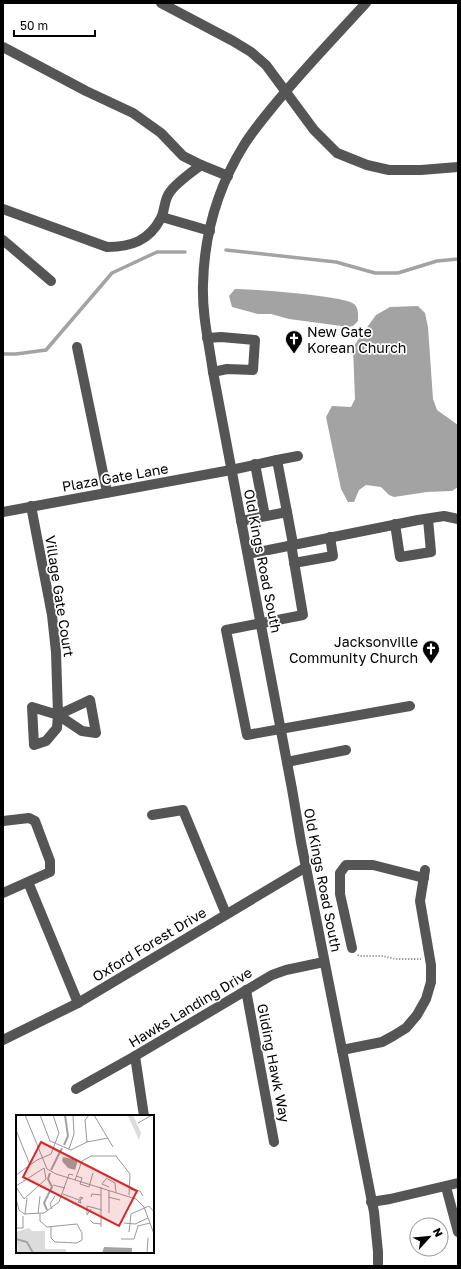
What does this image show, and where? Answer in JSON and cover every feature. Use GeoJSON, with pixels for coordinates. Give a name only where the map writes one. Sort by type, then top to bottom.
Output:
{"type":"FeatureCollection","features":[{"type":"Feature","properties":{"kind":"street","name":"Old Kings Road South"},"geometry":{"type":"LineString","coordinates":[[366,3],[285,91],[243,145],[215,207],[206,248],[203,286],[204,323],[324,962],[371,1202],[376,1230],[378,1266]]}},
{"type":"Feature","properties":{"kind":"street"},"geometry":{"type":"LineString","coordinates":[[166,4],[233,41],[266,65],[314,130],[337,153],[367,165],[388,170],[421,170],[458,167]]}},
{"type":"Feature","properties":{"kind":"street"},"geometry":{"type":"LineString","coordinates":[[3,47],[86,91],[133,113],[161,133],[182,156],[228,176]]}},
{"type":"Feature","properties":{"kind":"street"},"geometry":{"type":"LineString","coordinates":[[3,209],[107,247],[122,247],[134,244],[149,233],[162,217],[166,198],[170,191],[201,165]]}},
{"type":"Feature","properties":{"kind":"street"},"geometry":{"type":"LineString","coordinates":[[162,217],[210,231]]}},
{"type":"Feature","properties":{"kind":"street"},"geometry":{"type":"LineString","coordinates":[[3,240],[51,281]]}},
{"type":"Feature","properties":{"kind":"street"},"geometry":{"type":"LineString","coordinates":[[207,338],[221,337],[255,340],[252,370],[227,369],[213,372]]}},
{"type":"Feature","properties":{"kind":"street"},"geometry":{"type":"LineString","coordinates":[[77,347],[107,492]]}},
{"type":"Feature","properties":{"kind":"street","name":"Plaza Gate Lane"},"geometry":{"type":"LineString","coordinates":[[3,512],[231,470],[298,456]]}},
{"type":"Feature","properties":{"kind":"street"},"geometry":{"type":"LineString","coordinates":[[277,460],[287,512],[303,615],[226,630],[247,735],[410,706]]}},
{"type":"Feature","properties":{"kind":"street"},"geometry":{"type":"LineString","coordinates":[[255,464],[265,516]]}},
{"type":"Feature","properties":{"kind":"street","name":"Village Gate Court"},"geometry":{"type":"LineString","coordinates":[[31,506],[52,615],[56,652],[58,714]]}},
{"type":"Feature","properties":{"kind":"street"},"geometry":{"type":"LineString","coordinates":[[241,521],[287,512]]}},
{"type":"Feature","properties":{"kind":"street"},"geometry":{"type":"LineString","coordinates":[[248,554],[428,518],[444,516],[458,519]]}},
{"type":"Feature","properties":{"kind":"street"},"geometry":{"type":"LineString","coordinates":[[395,524],[400,557],[431,552],[428,518]]}},
{"type":"Feature","properties":{"kind":"street"},"geometry":{"type":"LineString","coordinates":[[294,563],[333,556],[330,537]]}},
{"type":"Feature","properties":{"kind":"street"},"geometry":{"type":"LineString","coordinates":[[287,762],[346,750]]}},
{"type":"Feature","properties":{"kind":"street"},"geometry":{"type":"LineString","coordinates":[[152,815],[183,810],[226,914]]}},
{"type":"Feature","properties":{"kind":"street"},"geometry":{"type":"LineString","coordinates":[[3,821],[29,818],[35,821],[50,861],[50,872],[3,892]]}},
{"type":"Feature","properties":{"kind":"street"},"geometry":{"type":"LineString","coordinates":[[342,1050],[382,1042],[406,1028],[418,1015],[426,999],[431,982],[430,959],[420,901],[424,874],[373,865],[346,866],[340,873],[340,894],[352,948]]}},
{"type":"Feature","properties":{"kind":"street","name":"Oxford Forest Drive"},"geometry":{"type":"LineString","coordinates":[[3,1040],[78,1003],[306,867]]}},
{"type":"Feature","properties":{"kind":"street"},"geometry":{"type":"LineString","coordinates":[[28,882],[78,1003]]}},
{"type":"Feature","properties":{"kind":"street","name":"Hawks Landing Drive"},"geometry":{"type":"LineString","coordinates":[[76,1089],[272,974],[324,962]]}},
{"type":"Feature","properties":{"kind":"street","name":"Gliding Hawk Way"},"geometry":{"type":"LineString","coordinates":[[246,990],[274,1142]]}},
{"type":"Feature","properties":{"kind":"street"},"geometry":{"type":"LineString","coordinates":[[134,1056],[144,1115]]}},
{"type":"Feature","properties":{"kind":"street"},"geometry":{"type":"LineString","coordinates":[[371,1202],[458,1183]]}},
{"type":"Feature","properties":{"kind":"street"},"geometry":{"type":"LineString","coordinates":[[446,1186],[458,1232]]}},
{"type":"Feature","properties":{"kind":"path"},"geometry":{"type":"LineString","coordinates":[[352,948],[360,956],[382,956],[396,959],[430,959]]}},
{"type":"Feature","properties":{"kind":"shaded area"},"geometry":{"type":"Polygon","coordinates":[[[235,289],[298,294],[347,301],[354,304],[357,308],[358,321],[353,326],[349,327],[289,319],[271,314],[258,314],[232,307],[229,296],[235,289]]]}},
{"type":"Feature","properties":{"kind":"shaded area"},"geometry":{"type":"Polygon","coordinates":[[[418,306],[425,313],[428,327],[433,399],[437,410],[458,425],[458,487],[452,491],[427,492],[394,497],[389,495],[381,487],[366,485],[359,490],[354,502],[348,502],[341,489],[326,417],[332,406],[351,407],[355,399],[353,348],[376,315],[390,307],[418,306]]]}},
{"type":"Feature","properties":{"kind":"waterway"},"geometry":{"type":"LineString","coordinates":[[226,250],[336,262],[375,273],[398,273],[437,261],[458,259]]}},
{"type":"Feature","properties":{"kind":"waterway"},"geometry":{"type":"LineString","coordinates":[[3,354],[16,354],[46,350],[112,273],[157,252],[185,252]]}},
{"type":"Feature","properties":{"kind":"place","name":"New Gate Korean Church"},"geometry":{"type":"Point","coordinates":[294,354]}},
{"type":"Feature","properties":{"kind":"place","name":"Jacksonville Community Church"},"geometry":{"type":"Point","coordinates":[431,664]}}]}
